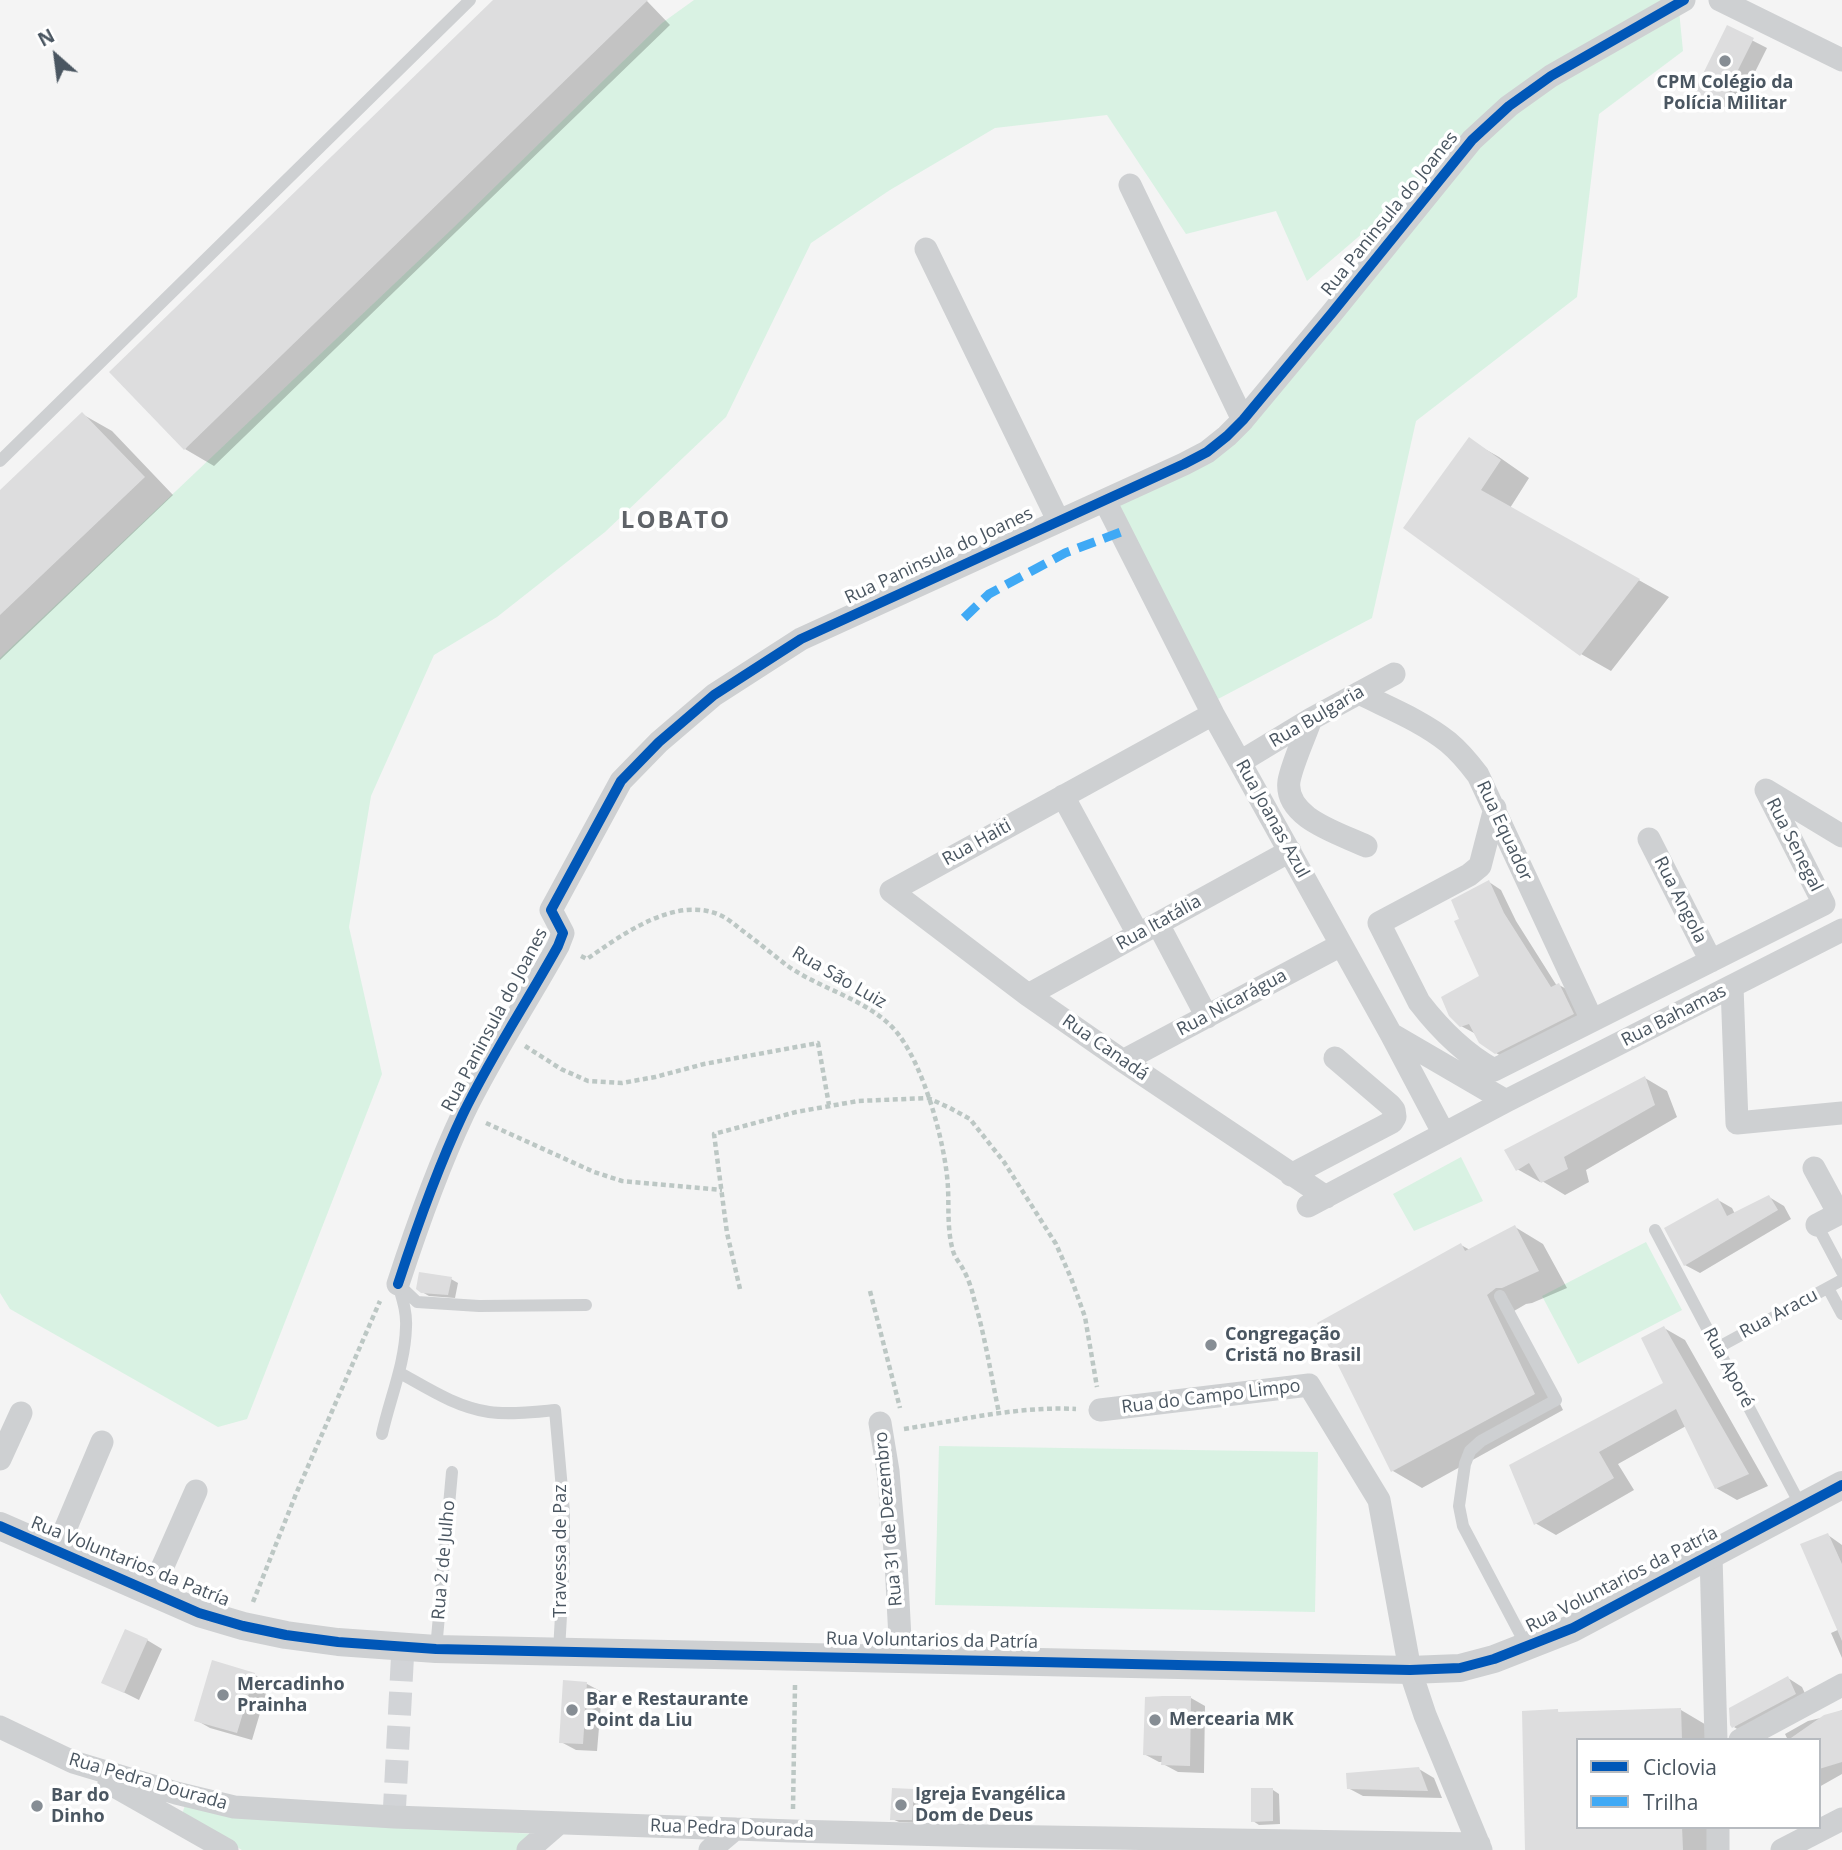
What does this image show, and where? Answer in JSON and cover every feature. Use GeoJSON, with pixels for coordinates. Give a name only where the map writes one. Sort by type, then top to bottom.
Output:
{"type":"FeatureCollection","features":[{"type":"Feature","properties":{"kind":"street","name":"Rua Paninsula do Joanes"},"geometry":{"type":"LineString","coordinates":[[398,1284],[422,1210],[464,1113],[506,1034],[558,946],[563,933],[551,910],[621,782],[659,742],[714,695],[802,639],[1207,452],[1243,419],[1472,140],[1509,106],[1551,76],[1684,0]]}},
{"type":"Feature","properties":{"kind":"street"},"geometry":{"type":"LineString","coordinates":[[1720,0],[1842,60]]}},
{"type":"Feature","properties":{"kind":"street"},"geometry":{"type":"LineString","coordinates":[[1130,185],[1243,419]]}},
{"type":"Feature","properties":{"kind":"street"},"geometry":{"type":"LineString","coordinates":[[926,249],[1058,520]]}},
{"type":"Feature","properties":{"kind":"street","name":"Rua Joanas Azul"},"geometry":{"type":"LineString","coordinates":[[1105,501],[1213,714],[1444,1134]]}},
{"type":"Feature","properties":{"kind":"street","name":"Rua Bulgaria"},"geometry":{"type":"LineString","coordinates":[[1240,762],[1311,719],[1394,674]]}},
{"type":"Feature","properties":{"kind":"street","name":"Rua Equador"},"geometry":{"type":"LineString","coordinates":[[1359,693],[1413,720],[1446,741],[1463,755],[1478,775],[1592,1020]]}},
{"type":"Feature","properties":{"kind":"street","name":"Rua Haiti"},"geometry":{"type":"LineString","coordinates":[[891,891],[1213,714]]}},
{"type":"Feature","properties":{"kind":"street"},"geometry":{"type":"LineString","coordinates":[[1311,719],[1289,780],[1292,803],[1301,814],[1366,846]]}},
{"type":"Feature","properties":{"kind":"street","name":"Rua Senegal"},"geometry":{"type":"LineString","coordinates":[[1824,904],[1766,790],[1842,836]]}},
{"type":"Feature","properties":{"kind":"street"},"geometry":{"type":"LineString","coordinates":[[1063,796],[1207,1017]]}},
{"type":"Feature","properties":{"kind":"street","name":"Rua Bahamas"},"geometry":{"type":"LineString","coordinates":[[1495,808],[1480,866],[1469,875],[1379,923],[1419,1002],[1461,1046],[1494,1070],[1824,904]]}},
{"type":"Feature","properties":{"kind":"street","name":"Rua Angola"},"geometry":{"type":"LineString","coordinates":[[1649,839],[1711,961]]}},
{"type":"Feature","properties":{"kind":"street","name":"Rua Itatália"},"geometry":{"type":"LineString","coordinates":[[1028,995],[1290,851]]}},
{"type":"Feature","properties":{"kind":"street","name":"Rua Canadá"},"geometry":{"type":"LineString","coordinates":[[891,891],[1028,995],[1291,1175],[1317,1202]]}},
{"type":"Feature","properties":{"kind":"street","name":"Rua Bahamas"},"geometry":{"type":"LineString","coordinates":[[1317,1202],[1506,1101],[1842,930]]}},
{"type":"Feature","properties":{"kind":"street","name":"Rua Nicarágua"},"geometry":{"type":"LineString","coordinates":[[1123,1061],[1341,945]]}},
{"type":"Feature","properties":{"kind":"street"},"geometry":{"type":"LineString","coordinates":[[1732,986],[1737,1123],[1842,1113]]}},
{"type":"Feature","properties":{"kind":"street"},"geometry":{"type":"LineString","coordinates":[[1391,1034],[1506,1101]]}},
{"type":"Feature","properties":{"kind":"street"},"geometry":{"type":"LineString","coordinates":[[1291,1175],[1392,1122],[1395,1116],[1390,1105],[1335,1058]]}},
{"type":"Feature","properties":{"kind":"street"},"geometry":{"type":"LineString","coordinates":[[1814,1168],[1841,1213],[1817,1225]]}},
{"type":"Feature","properties":{"kind":"street","name":"Rua do Campo Limpo"},"geometry":{"type":"LineString","coordinates":[[1100,1410],[1309,1385],[1379,1500],[1410,1670]]}},
{"type":"Feature","properties":{"kind":"street"},"geometry":{"type":"LineString","coordinates":[[0,1459],[21,1413]]}},
{"type":"Feature","properties":{"kind":"street","name":"Rua 31 de Dezembro"},"geometry":{"type":"LineString","coordinates":[[889,1428],[888,1471],[901,1658]]}},
{"type":"Feature","properties":{"kind":"street"},"geometry":{"type":"LineString","coordinates":[[56,1551],[102,1442]]}},
{"type":"Feature","properties":{"kind":"street","name":"Rua Voluntarios da Patría"},"geometry":{"type":"LineString","coordinates":[[0,1526],[199,1613],[286,1635],[338,1642],[436,1648],[1410,1670],[1460,1668],[1494,1659],[1573,1628],[1842,1485]]}},
{"type":"Feature","properties":{"kind":"street"},"geometry":{"type":"LineString","coordinates":[[151,1593],[196,1491]]}},
{"type":"Feature","properties":{"kind":"street"},"geometry":{"type":"LineString","coordinates":[[1711,1555],[1716,1738]]}},
{"type":"Feature","properties":{"kind":"street"},"geometry":{"type":"LineString","coordinates":[[1410,1670],[1429,1726],[1480,1847]]}},
{"type":"Feature","properties":{"kind":"street"},"geometry":{"type":"LineString","coordinates":[[1744,1738],[1842,1685]]}},
{"type":"Feature","properties":{"kind":"street","name":"Rua Pedra Dourada"},"geometry":{"type":"LineString","coordinates":[[0,1727],[73,1762],[176,1793],[234,1807],[382,1816],[792,1831],[1480,1847]]}},
{"type":"Feature","properties":{"kind":"street"},"geometry":{"type":"LineString","coordinates":[[73,1762],[227,1850]]}},
{"type":"Feature","properties":{"kind":"street"},"geometry":{"type":"LineString","coordinates":[[1782,1850],[1842,1819]]}},
{"type":"Feature","properties":{"kind":"street"},"geometry":{"type":"LineString","coordinates":[[528,1850],[559,1823]]}},
{"type":"Feature","properties":{"kind":"street"},"geometry":{"type":"LineString","coordinates":[[710,1850],[735,1829]]}},
{"type":"Feature","properties":{"kind":"street"},"geometry":{"type":"LineString","coordinates":[[1717,1829],[1718,1850]]}},
{"type":"Feature","properties":{"kind":"lane"},"geometry":{"type":"LineString","coordinates":[[0,461],[470,0]]}},
{"type":"Feature","properties":{"kind":"lane"},"geometry":{"type":"LineString","coordinates":[[1817,1225],[1842,1272]]}},
{"type":"Feature","properties":{"kind":"lane","name":"Rua Aporé"},"geometry":{"type":"LineString","coordinates":[[1655,1230],[1801,1507]]}},
{"type":"Feature","properties":{"kind":"lane","name":"Rua Aracu"},"geometry":{"type":"LineString","coordinates":[[1717,1348],[1842,1280]]}},
{"type":"Feature","properties":{"kind":"lane"},"geometry":{"type":"LineString","coordinates":[[398,1284],[417,1302],[479,1306],[586,1305]]}},
{"type":"Feature","properties":{"kind":"lane"},"geometry":{"type":"LineString","coordinates":[[382,1434],[400,1373],[406,1326],[398,1284]]}},
{"type":"Feature","properties":{"kind":"lane"},"geometry":{"type":"LineString","coordinates":[[1828,1288],[1842,1314]]}},
{"type":"Feature","properties":{"kind":"lane"},"geometry":{"type":"LineString","coordinates":[[1500,1296],[1556,1400],[1481,1441],[1470,1451],[1465,1464],[1459,1506],[1463,1526],[1527,1647]]}},
{"type":"Feature","properties":{"kind":"lane","name":"Travessa de Paz"},"geometry":{"type":"LineString","coordinates":[[400,1373],[454,1403],[471,1408],[492,1413],[555,1410],[564,1512],[559,1651]]}},
{"type":"Feature","properties":{"kind":"lane","name":"Rua 2 de Julho"},"geometry":{"type":"LineString","coordinates":[[436,1648],[452,1472]]}},
{"type":"Feature","properties":{"kind":"path"},"geometry":{"type":"LineString","coordinates":[[506,1034],[587,1082],[622,1083],[704,1064],[818,1043],[828,1105]]}},
{"type":"Feature","properties":{"kind":"path"},"geometry":{"type":"LineString","coordinates":[[928,1098],[940,1139],[948,1185],[953,1253],[965,1271],[974,1298],[999,1413]]}},
{"type":"Feature","properties":{"kind":"path"},"geometry":{"type":"LineString","coordinates":[[740,1289],[727,1233],[714,1134],[775,1116],[828,1105],[928,1098],[970,1119],[1004,1162],[1056,1244],[1085,1317],[1100,1410],[1051,1408],[889,1428],[870,1291]]}},
{"type":"Feature","properties":{"kind":"path"},"geometry":{"type":"LineString","coordinates":[[464,1113],[593,1172],[622,1181],[722,1190]]}},
{"type":"Feature","properties":{"kind":"path"},"geometry":{"type":"LineString","coordinates":[[243,1626],[296,1494],[382,1297],[398,1284]]}},
{"type":"Feature","properties":{"kind":"path"},"geometry":{"type":"LineString","coordinates":[[792,1831],[795,1656]]}},
{"type":"Feature","properties":{"kind":"green space"},"geometry":{"type":"Polygon","coordinates":[[[694,0],[1678,0],[1683,51],[1599,114],[1577,297],[1416,421],[1372,618],[1218,699],[1113,499],[1223,448],[1499,116],[1307,281],[1276,211],[1186,234],[1107,115],[995,128],[890,190],[811,243],[726,417],[605,532],[497,617],[434,655],[371,796],[349,927],[382,1074],[247,1419],[218,1427],[10,1309],[0,1293],[0,658],[452,229],[662,23],[694,0]]]}},
{"type":"Feature","properties":{"kind":"green space"},"geometry":{"type":"Polygon","coordinates":[[[1461,1157],[1483,1201],[1414,1231],[1393,1194],[1461,1157]]]}},
{"type":"Feature","properties":{"kind":"green space"},"geometry":{"type":"Polygon","coordinates":[[[1646,1242],[1682,1310],[1578,1364],[1542,1296],[1646,1242]]]}},
{"type":"Feature","properties":{"kind":"green space"},"geometry":{"type":"Polygon","coordinates":[[[939,1446],[1318,1452],[1315,1612],[935,1605],[939,1446]]]}},
{"type":"Feature","properties":{"kind":"green space"},"geometry":{"type":"Polygon","coordinates":[[[186,1801],[231,1817],[536,1834],[518,1850],[242,1850],[182,1815],[186,1801]]]}},
{"type":"Feature","properties":{"kind":"building"},"geometry":{"type":"Polygon","coordinates":[[[493,0],[648,0],[184,450],[109,372],[493,0]]]}},
{"type":"Feature","properties":{"kind":"building"},"geometry":{"type":"Polygon","coordinates":[[[1727,25],[1754,38],[1720,106],[1694,92],[1727,25]]]}},
{"type":"Feature","properties":{"kind":"building"},"geometry":{"type":"Polygon","coordinates":[[[82,412],[145,477],[0,615],[0,490],[82,412]]]}},
{"type":"Feature","properties":{"kind":"building"},"geometry":{"type":"Polygon","coordinates":[[[1469,437],[1501,460],[1481,490],[1640,579],[1580,656],[1403,528],[1469,437]]]}},
{"type":"Feature","properties":{"kind":"building"},"geometry":{"type":"Polygon","coordinates":[[[1489,880],[1504,913],[1551,987],[1559,983],[1574,1014],[1495,1054],[1479,1043],[1469,1024],[1460,1027],[1449,1016],[1441,997],[1479,976],[1454,921],[1459,919],[1451,900],[1489,880]]]}},
{"type":"Feature","properties":{"kind":"building"},"geometry":{"type":"Polygon","coordinates":[[[1645,1076],[1655,1105],[1564,1157],[1568,1169],[1541,1183],[1529,1163],[1516,1171],[1504,1150],[1645,1076]]]}},
{"type":"Feature","properties":{"kind":"building"},"geometry":{"type":"Polygon","coordinates":[[[1769,1195],[1778,1210],[1684,1266],[1664,1228],[1718,1198],[1727,1216],[1769,1195]]]}},
{"type":"Feature","properties":{"kind":"building"},"geometry":{"type":"Polygon","coordinates":[[[1515,1225],[1539,1271],[1502,1288],[1496,1288],[1487,1295],[1535,1394],[1391,1472],[1317,1323],[1461,1243],[1465,1251],[1515,1225]]]}},
{"type":"Feature","properties":{"kind":"building"},"geometry":{"type":"Polygon","coordinates":[[[419,1272],[452,1277],[448,1295],[421,1293],[416,1289],[419,1272]]]}},
{"type":"Feature","properties":{"kind":"building"},"geometry":{"type":"Polygon","coordinates":[[[1664,1326],[1749,1474],[1715,1489],[1676,1409],[1599,1452],[1614,1478],[1534,1525],[1509,1465],[1663,1383],[1641,1338],[1664,1326]]]}},
{"type":"Feature","properties":{"kind":"building"},"geometry":{"type":"Polygon","coordinates":[[[1828,1533],[1842,1564],[1842,1641],[1800,1544],[1828,1533]]]}},
{"type":"Feature","properties":{"kind":"building"},"geometry":{"type":"Polygon","coordinates":[[[125,1629],[148,1639],[124,1693],[101,1683],[125,1629]]]}},
{"type":"Feature","properties":{"kind":"building"},"geometry":{"type":"Polygon","coordinates":[[[212,1660],[255,1673],[237,1733],[194,1721],[212,1660]]]}},
{"type":"Feature","properties":{"kind":"building"},"geometry":{"type":"Polygon","coordinates":[[[1788,1676],[1796,1694],[1732,1728],[1729,1708],[1788,1676]]]}},
{"type":"Feature","properties":{"kind":"building"},"geometry":{"type":"Polygon","coordinates":[[[563,1680],[587,1682],[583,1744],[559,1743],[563,1680]]]}},
{"type":"Feature","properties":{"kind":"building"},"geometry":{"type":"Polygon","coordinates":[[[1191,1696],[1190,1766],[1161,1765],[1162,1756],[1143,1755],[1145,1697],[1191,1696]]]}},
{"type":"Feature","properties":{"kind":"building"},"geometry":{"type":"Polygon","coordinates":[[[1681,1708],[1682,1738],[1576,1738],[1576,1829],[1682,1829],[1683,1850],[1525,1850],[1522,1711],[1558,1709],[1558,1712],[1681,1708]]]}},
{"type":"Feature","properties":{"kind":"building"},"geometry":{"type":"Polygon","coordinates":[[[1842,1710],[1842,1762],[1821,1768],[1821,1738],[1791,1738],[1824,1715],[1842,1710]]]}},
{"type":"Feature","properties":{"kind":"building"},"geometry":{"type":"Polygon","coordinates":[[[1419,1767],[1428,1791],[1347,1789],[1346,1773],[1419,1767]]]}},
{"type":"Feature","properties":{"kind":"building"},"geometry":{"type":"Polygon","coordinates":[[[892,1788],[914,1789],[912,1820],[890,1820],[892,1788]]]}},
{"type":"Feature","properties":{"kind":"building"},"geometry":{"type":"Polygon","coordinates":[[[1251,1788],[1273,1788],[1273,1821],[1251,1822],[1251,1788]]]}},
{"type":"Feature","properties":{"kind":"tunnel"},"geometry":{"type":"LineString","coordinates":[[394,1817],[403,1647]]}},
{"type":"Feature","properties":{"kind":"marked path"},"geometry":{"type":"LineString","coordinates":[[964,618],[989,594],[1065,553],[1121,532]]}},
{"type":"Feature","properties":{"kind":"cycle path"},"geometry":{"type":"LineString","coordinates":[[398,1284],[428,1198],[463,1114],[558,946],[563,933],[551,910],[621,781],[659,742],[714,695],[801,639],[1207,452],[1243,420],[1472,140],[1509,106],[1551,76],[1684,0]]}},
{"type":"Feature","properties":{"kind":"cycle path"},"geometry":{"type":"LineString","coordinates":[[0,1526],[199,1613],[286,1635],[338,1642],[436,1649],[1410,1670],[1460,1668],[1494,1659],[1573,1628],[1842,1485]]}},
{"type":"Feature","properties":{"kind":"place","name":"CPM Colégio da Polícia Militar"},"geometry":{"type":"Point","coordinates":[1725,61]}},
{"type":"Feature","properties":{"kind":"place","name":"Congregação Cristã no Brasil"},"geometry":{"type":"Point","coordinates":[1211,1345]}},
{"type":"Feature","properties":{"kind":"place","name":"Mercadinho Prainha"},"geometry":{"type":"Point","coordinates":[223,1695]}},
{"type":"Feature","properties":{"kind":"place","name":"Bar e Restaurante Point da Liu"},"geometry":{"type":"Point","coordinates":[572,1710]}},
{"type":"Feature","properties":{"kind":"place","name":"Mercearia MK"},"geometry":{"type":"Point","coordinates":[1155,1720]}},
{"type":"Feature","properties":{"kind":"place","name":"Igreja Evangélica Dom de Deus"},"geometry":{"type":"Point","coordinates":[901,1805]}},
{"type":"Feature","properties":{"kind":"place","name":"Bar do Dinho"},"geometry":{"type":"Point","coordinates":[37,1806]}},
{"type":"Feature","properties":{"kind":"district","name":"LOBATO"},"geometry":{"type":"Point","coordinates":[676,521]}}]}
